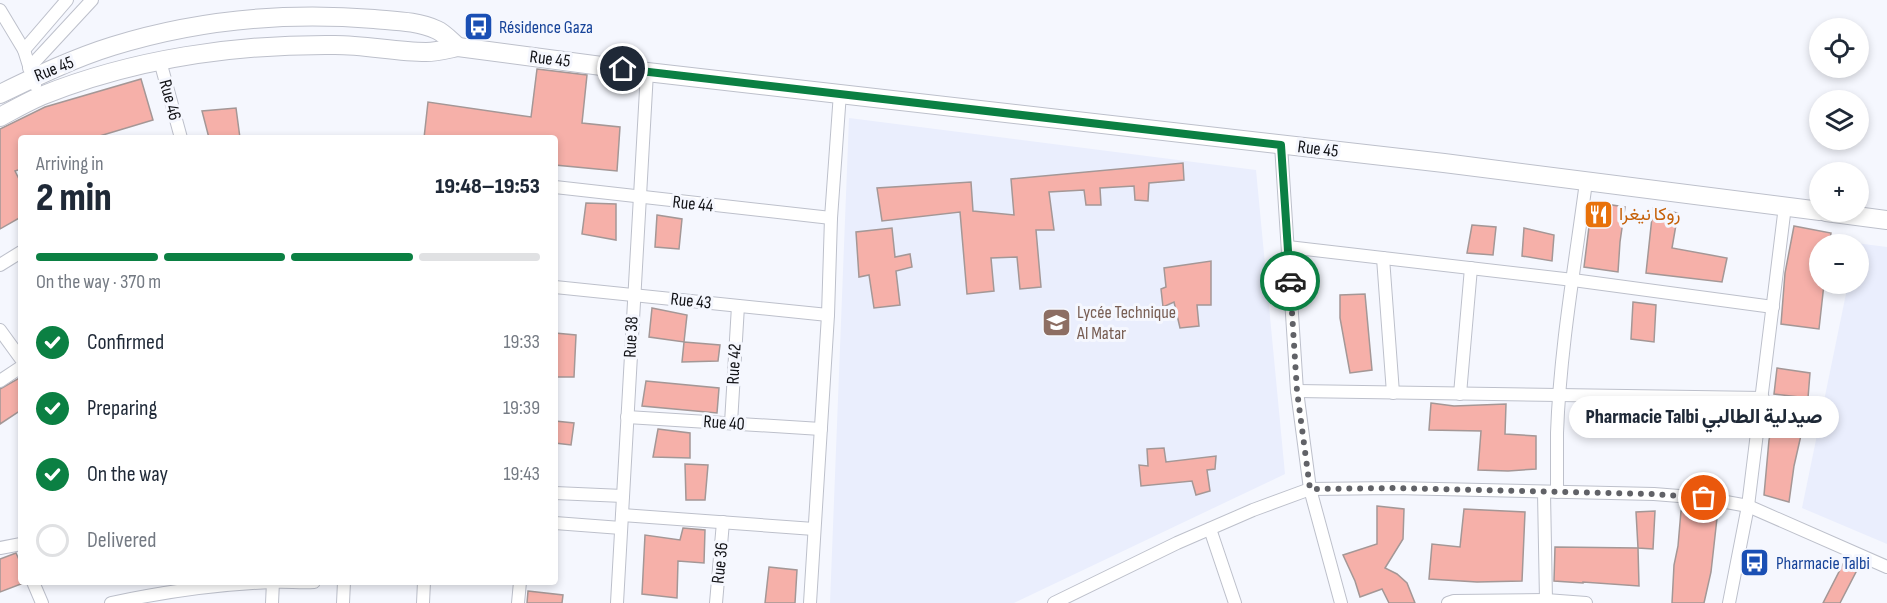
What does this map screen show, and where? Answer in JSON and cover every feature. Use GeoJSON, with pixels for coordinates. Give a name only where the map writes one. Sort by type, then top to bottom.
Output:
{"type":"FeatureCollection","features":[{"type":"Feature","properties":{"kind":"street"},"geometry":{"type":"LineString","coordinates":[[24,50],[67,0]]}},
{"type":"Feature","properties":{"kind":"street"},"geometry":{"type":"LineString","coordinates":[[31,72],[92,0]]}},
{"type":"Feature","properties":{"kind":"street"},"geometry":{"type":"LineString","coordinates":[[0,10],[24,50],[40,97]]}},
{"type":"Feature","properties":{"kind":"street","name":"Rue 45"},"geometry":{"type":"LineString","coordinates":[[0,94],[31,72],[113,46],[188,27],[268,18],[340,16],[415,22],[439,30],[458,47]]}},
{"type":"Feature","properties":{"kind":"street","name":"Rue 45"},"geometry":{"type":"LineString","coordinates":[[0,117],[40,97],[110,74],[160,61],[221,51],[336,45],[427,52],[458,47],[647,72],[1281,145],[1809,209]]}},
{"type":"Feature","properties":{"kind":"street","name":"Rue 46"},"geometry":{"type":"LineString","coordinates":[[160,61],[180,135]]}},
{"type":"Feature","properties":{"kind":"street","name":"Rue 38"},"geometry":{"type":"LineString","coordinates":[[616,603],[647,72]]}},
{"type":"Feature","properties":{"kind":"street"},"geometry":{"type":"LineString","coordinates":[[810,603],[840,93]]}},
{"type":"Feature","properties":{"kind":"street"},"geometry":{"type":"LineString","coordinates":[[1281,145],[1297,391],[1310,489],[1341,603]]}},
{"type":"Feature","properties":{"kind":"street"},"geometry":{"type":"LineString","coordinates":[[1557,492],[1557,434],[1560,396],[1586,182]]}},
{"type":"Feature","properties":{"kind":"street","name":"Rue 44"},"geometry":{"type":"LineString","coordinates":[[558,187],[831,218]]}},
{"type":"Feature","properties":{"kind":"street"},"geometry":{"type":"LineString","coordinates":[[1730,603],[1748,506],[1763,398],[1785,206]]}},
{"type":"Feature","properties":{"kind":"street"},"geometry":{"type":"LineString","coordinates":[[1869,217],[1887,219]]}},
{"type":"Feature","properties":{"kind":"street"},"geometry":{"type":"LineString","coordinates":[[1288,247],[1573,280],[1773,307]]}},
{"type":"Feature","properties":{"kind":"street"},"geometry":{"type":"LineString","coordinates":[[0,265],[18,254]]}},
{"type":"Feature","properties":{"kind":"street"},"geometry":{"type":"LineString","coordinates":[[1383,258],[1393,393]]}},
{"type":"Feature","properties":{"kind":"street"},"geometry":{"type":"LineString","coordinates":[[1460,394],[1471,268]]}},
{"type":"Feature","properties":{"kind":"street","name":"Rue 43"},"geometry":{"type":"LineString","coordinates":[[558,287],[828,315]]}},
{"type":"Feature","properties":{"kind":"street","name":"Rue 42"},"geometry":{"type":"LineString","coordinates":[[731,423],[738,306]]}},
{"type":"Feature","properties":{"kind":"street"},"geometry":{"type":"LineString","coordinates":[[0,330],[18,355]]}},
{"type":"Feature","properties":{"kind":"street"},"geometry":{"type":"LineString","coordinates":[[0,381],[18,369]]}},
{"type":"Feature","properties":{"kind":"street"},"geometry":{"type":"LineString","coordinates":[[1297,391],[1763,398]]}},
{"type":"Feature","properties":{"kind":"street","name":"Rue 40"},"geometry":{"type":"LineString","coordinates":[[627,417],[821,429]]}},
{"type":"Feature","properties":{"kind":"street"},"geometry":{"type":"LineString","coordinates":[[1053,603],[1210,529],[1310,489],[1394,488],[1654,494],[1704,498],[1748,506],[1887,567]]}},
{"type":"Feature","properties":{"kind":"street"},"geometry":{"type":"LineString","coordinates":[[558,493],[623,496]]}},
{"type":"Feature","properties":{"kind":"street"},"geometry":{"type":"LineString","coordinates":[[1544,493],[1546,600]]}},
{"type":"Feature","properties":{"kind":"street"},"geometry":{"type":"LineString","coordinates":[[558,523],[723,522],[814,528]]}},
{"type":"Feature","properties":{"kind":"street","name":"Rue 36"},"geometry":{"type":"LineString","coordinates":[[716,603],[723,522]]}},
{"type":"Feature","properties":{"kind":"street"},"geometry":{"type":"LineString","coordinates":[[1210,529],[1235,603]]}},
{"type":"Feature","properties":{"kind":"street"},"geometry":{"type":"LineString","coordinates":[[0,548],[18,548]]}},
{"type":"Feature","properties":{"kind":"street"},"geometry":{"type":"LineString","coordinates":[[34,585],[42,603]]}},
{"type":"Feature","properties":{"kind":"street"},"geometry":{"type":"LineString","coordinates":[[111,603],[178,592],[244,585]]}},
{"type":"Feature","properties":{"kind":"street"},"geometry":{"type":"LineString","coordinates":[[272,603],[273,585]]}},
{"type":"Feature","properties":{"kind":"street"},"geometry":{"type":"LineString","coordinates":[[343,603],[344,585]]}},
{"type":"Feature","properties":{"kind":"street"},"geometry":{"type":"LineString","coordinates":[[423,603],[424,585]]}},
{"type":"Feature","properties":{"kind":"street"},"geometry":{"type":"LineString","coordinates":[[518,603],[520,585]]}},
{"type":"Feature","properties":{"kind":"street"},"geometry":{"type":"LineString","coordinates":[[1448,603],[1454,601],[1546,600],[1586,603]]}},
{"type":"Feature","properties":{"kind":"shaded area","name":"Lycée Technique Al Matar"},"geometry":{"type":"Polygon","coordinates":[[[849,118],[1256,170],[1285,474],[1014,603],[830,603],[849,118]]]}},
{"type":"Feature","properties":{"kind":"shaded area"},"geometry":{"type":"Polygon","coordinates":[[[1869,245],[1887,247],[1887,544],[1802,508],[1846,294],[1869,294],[1869,245]]]}},
{"type":"Feature","properties":{"kind":"building"},"geometry":{"type":"Polygon","coordinates":[[[537,69],[587,75],[582,123],[620,127],[617,171],[558,165],[558,135],[424,135],[428,102],[531,117],[537,69]]]}},
{"type":"Feature","properties":{"kind":"building"},"geometry":{"type":"Polygon","coordinates":[[[141,79],[153,120],[103,135],[18,135],[18,170],[15,171],[18,177],[18,219],[0,229],[0,129],[45,107],[141,79]]]}},
{"type":"Feature","properties":{"kind":"building"},"geometry":{"type":"Polygon","coordinates":[[[236,108],[240,135],[208,135],[202,111],[236,108]]]}},
{"type":"Feature","properties":{"kind":"building"},"geometry":{"type":"Polygon","coordinates":[[[1183,163],[1184,180],[1149,183],[1148,201],[1135,200],[1134,186],[1100,188],[1101,205],[1086,205],[1084,190],[1049,192],[1054,230],[1036,230],[1041,287],[1020,289],[1017,257],[991,258],[994,291],[967,294],[960,212],[882,221],[877,188],[971,182],[973,211],[1014,215],[1011,179],[1183,163]]]}},
{"type":"Feature","properties":{"kind":"building"},"geometry":{"type":"Polygon","coordinates":[[[1592,202],[1625,207],[1618,272],[1584,267],[1592,202]]]}},
{"type":"Feature","properties":{"kind":"building"},"geometry":{"type":"Polygon","coordinates":[[[586,203],[616,204],[616,240],[582,234],[586,203]]]}},
{"type":"Feature","properties":{"kind":"building"},"geometry":{"type":"Polygon","coordinates":[[[1653,208],[1678,213],[1672,248],[1727,258],[1722,282],[1646,273],[1653,208]]]}},
{"type":"Feature","properties":{"kind":"building"},"geometry":{"type":"Polygon","coordinates":[[[657,215],[682,219],[679,249],[655,247],[657,215]]]}},
{"type":"Feature","properties":{"kind":"building"},"geometry":{"type":"Polygon","coordinates":[[[1472,225],[1496,227],[1493,255],[1467,253],[1472,225]]]}},
{"type":"Feature","properties":{"kind":"building"},"geometry":{"type":"Polygon","coordinates":[[[1794,226],[1831,233],[1809,234],[1809,294],[1823,294],[1819,329],[1781,324],[1785,273],[1794,226]]]}},
{"type":"Feature","properties":{"kind":"building"},"geometry":{"type":"Polygon","coordinates":[[[892,228],[895,257],[910,254],[912,267],[896,271],[900,305],[874,308],[869,275],[859,277],[856,232],[892,228]]]}},
{"type":"Feature","properties":{"kind":"building"},"geometry":{"type":"Polygon","coordinates":[[[1524,228],[1554,235],[1552,261],[1522,256],[1524,228]]]}},
{"type":"Feature","properties":{"kind":"building"},"geometry":{"type":"Polygon","coordinates":[[[1211,261],[1211,305],[1197,305],[1199,326],[1180,328],[1174,302],[1163,307],[1161,289],[1166,287],[1164,268],[1211,261]]]}},
{"type":"Feature","properties":{"kind":"building"},"geometry":{"type":"Polygon","coordinates":[[[1365,294],[1372,370],[1350,373],[1340,318],[1340,295],[1365,294]]]}},
{"type":"Feature","properties":{"kind":"building"},"geometry":{"type":"Polygon","coordinates":[[[1633,302],[1656,305],[1654,342],[1631,339],[1633,302]]]}},
{"type":"Feature","properties":{"kind":"building"},"geometry":{"type":"Polygon","coordinates":[[[652,308],[687,315],[684,342],[649,337],[652,308]]]}},
{"type":"Feature","properties":{"kind":"building"},"geometry":{"type":"Polygon","coordinates":[[[558,333],[576,335],[574,377],[558,377],[558,333]]]}},
{"type":"Feature","properties":{"kind":"building"},"geometry":{"type":"Polygon","coordinates":[[[684,342],[720,345],[718,361],[682,362],[684,342]]]}},
{"type":"Feature","properties":{"kind":"building"},"geometry":{"type":"Polygon","coordinates":[[[1777,368],[1810,373],[1808,398],[1774,394],[1777,368]]]}},
{"type":"Feature","properties":{"kind":"building"},"geometry":{"type":"Polygon","coordinates":[[[18,379],[18,412],[0,424],[0,389],[18,379]]]}},
{"type":"Feature","properties":{"kind":"building"},"geometry":{"type":"Polygon","coordinates":[[[646,381],[719,388],[717,413],[642,406],[646,381]]]}},
{"type":"Feature","properties":{"kind":"building"},"geometry":{"type":"Polygon","coordinates":[[[1431,403],[1454,406],[1506,404],[1505,434],[1536,436],[1536,469],[1478,470],[1481,431],[1429,430],[1431,403]]]}},
{"type":"Feature","properties":{"kind":"building"},"geometry":{"type":"Polygon","coordinates":[[[1602,406],[1702,408],[1703,437],[1602,435],[1602,406]]]}},
{"type":"Feature","properties":{"kind":"building"},"geometry":{"type":"Polygon","coordinates":[[[1774,417],[1804,422],[1789,502],[1764,495],[1769,440],[1774,417]]]}},
{"type":"Feature","properties":{"kind":"building"},"geometry":{"type":"Polygon","coordinates":[[[558,421],[574,423],[571,445],[558,443],[558,421]]]}},
{"type":"Feature","properties":{"kind":"building"},"geometry":{"type":"Polygon","coordinates":[[[658,429],[690,433],[690,458],[653,457],[658,429]]]}},
{"type":"Feature","properties":{"kind":"building"},"geometry":{"type":"Polygon","coordinates":[[[1164,448],[1166,462],[1216,456],[1215,469],[1207,470],[1210,491],[1196,495],[1192,481],[1141,486],[1139,465],[1148,466],[1147,449],[1164,448]]]}},
{"type":"Feature","properties":{"kind":"building"},"geometry":{"type":"Polygon","coordinates":[[[685,464],[708,465],[705,500],[686,500],[685,464]]]}},
{"type":"Feature","properties":{"kind":"building"},"geometry":{"type":"Polygon","coordinates":[[[1377,506],[1404,509],[1403,539],[1385,568],[1397,574],[1407,583],[1415,603],[1389,603],[1382,589],[1360,597],[1343,555],[1377,544],[1377,506]]]}},
{"type":"Feature","properties":{"kind":"building"},"geometry":{"type":"Polygon","coordinates":[[[1464,509],[1525,512],[1522,581],[1477,582],[1429,579],[1432,544],[1460,547],[1464,509]]]}},
{"type":"Feature","properties":{"kind":"building"},"geometry":{"type":"Polygon","coordinates":[[[1655,511],[1653,549],[1638,548],[1636,512],[1655,511]]]}},
{"type":"Feature","properties":{"kind":"building"},"geometry":{"type":"Polygon","coordinates":[[[1681,511],[1717,518],[1711,572],[1704,603],[1672,603],[1681,511]]]}},
{"type":"Feature","properties":{"kind":"building"},"geometry":{"type":"Polygon","coordinates":[[[683,528],[705,530],[704,563],[678,561],[677,598],[642,594],[645,535],[680,540],[683,528]]]}},
{"type":"Feature","properties":{"kind":"building"},"geometry":{"type":"Polygon","coordinates":[[[1555,547],[1638,548],[1639,586],[1554,581],[1555,547]]]}},
{"type":"Feature","properties":{"kind":"building"},"geometry":{"type":"Polygon","coordinates":[[[16,553],[18,585],[0,592],[0,559],[16,553]]]}},
{"type":"Feature","properties":{"kind":"building"},"geometry":{"type":"Polygon","coordinates":[[[1843,564],[1857,570],[1840,603],[1823,603],[1843,564]]]}},
{"type":"Feature","properties":{"kind":"building"},"geometry":{"type":"Polygon","coordinates":[[[769,567],[797,570],[795,603],[765,603],[769,567]]]}},
{"type":"Feature","properties":{"kind":"building"},"geometry":{"type":"Polygon","coordinates":[[[528,591],[563,595],[562,603],[527,603],[528,591]]]}},
{"type":"Feature","properties":{"kind":"way so far"},"geometry":{"type":"LineString","coordinates":[[1290,281],[1297,391],[1310,489],[1394,488],[1654,494],[1704,498]]}},
{"type":"Feature","properties":{"kind":"place","name":"Résidence Gaza"},"geometry":{"type":"Point","coordinates":[478,27]}},
{"type":"Feature","properties":{"kind":"place","name":"روكا نيغرا"},"geometry":{"type":"Point","coordinates":[1598,214]}},
{"type":"Feature","properties":{"kind":"place","name":"Lycée Technique Al Matar"},"geometry":{"type":"Point","coordinates":[1056,322]}},
{"type":"Feature","properties":{"kind":"place","name":"Pharmacie Talbi صيدلية الطالبي"},"geometry":{"type":"Point","coordinates":[1704,498]}},
{"type":"Feature","properties":{"kind":"place","name":"Pharmacie Talbi"},"geometry":{"type":"Point","coordinates":[1755,563]}},
{"type":"Feature","properties":{"kind":"route"},"geometry":{"type":"LineString","coordinates":[[623,69],[1281,145],[1290,281]]}}]}
